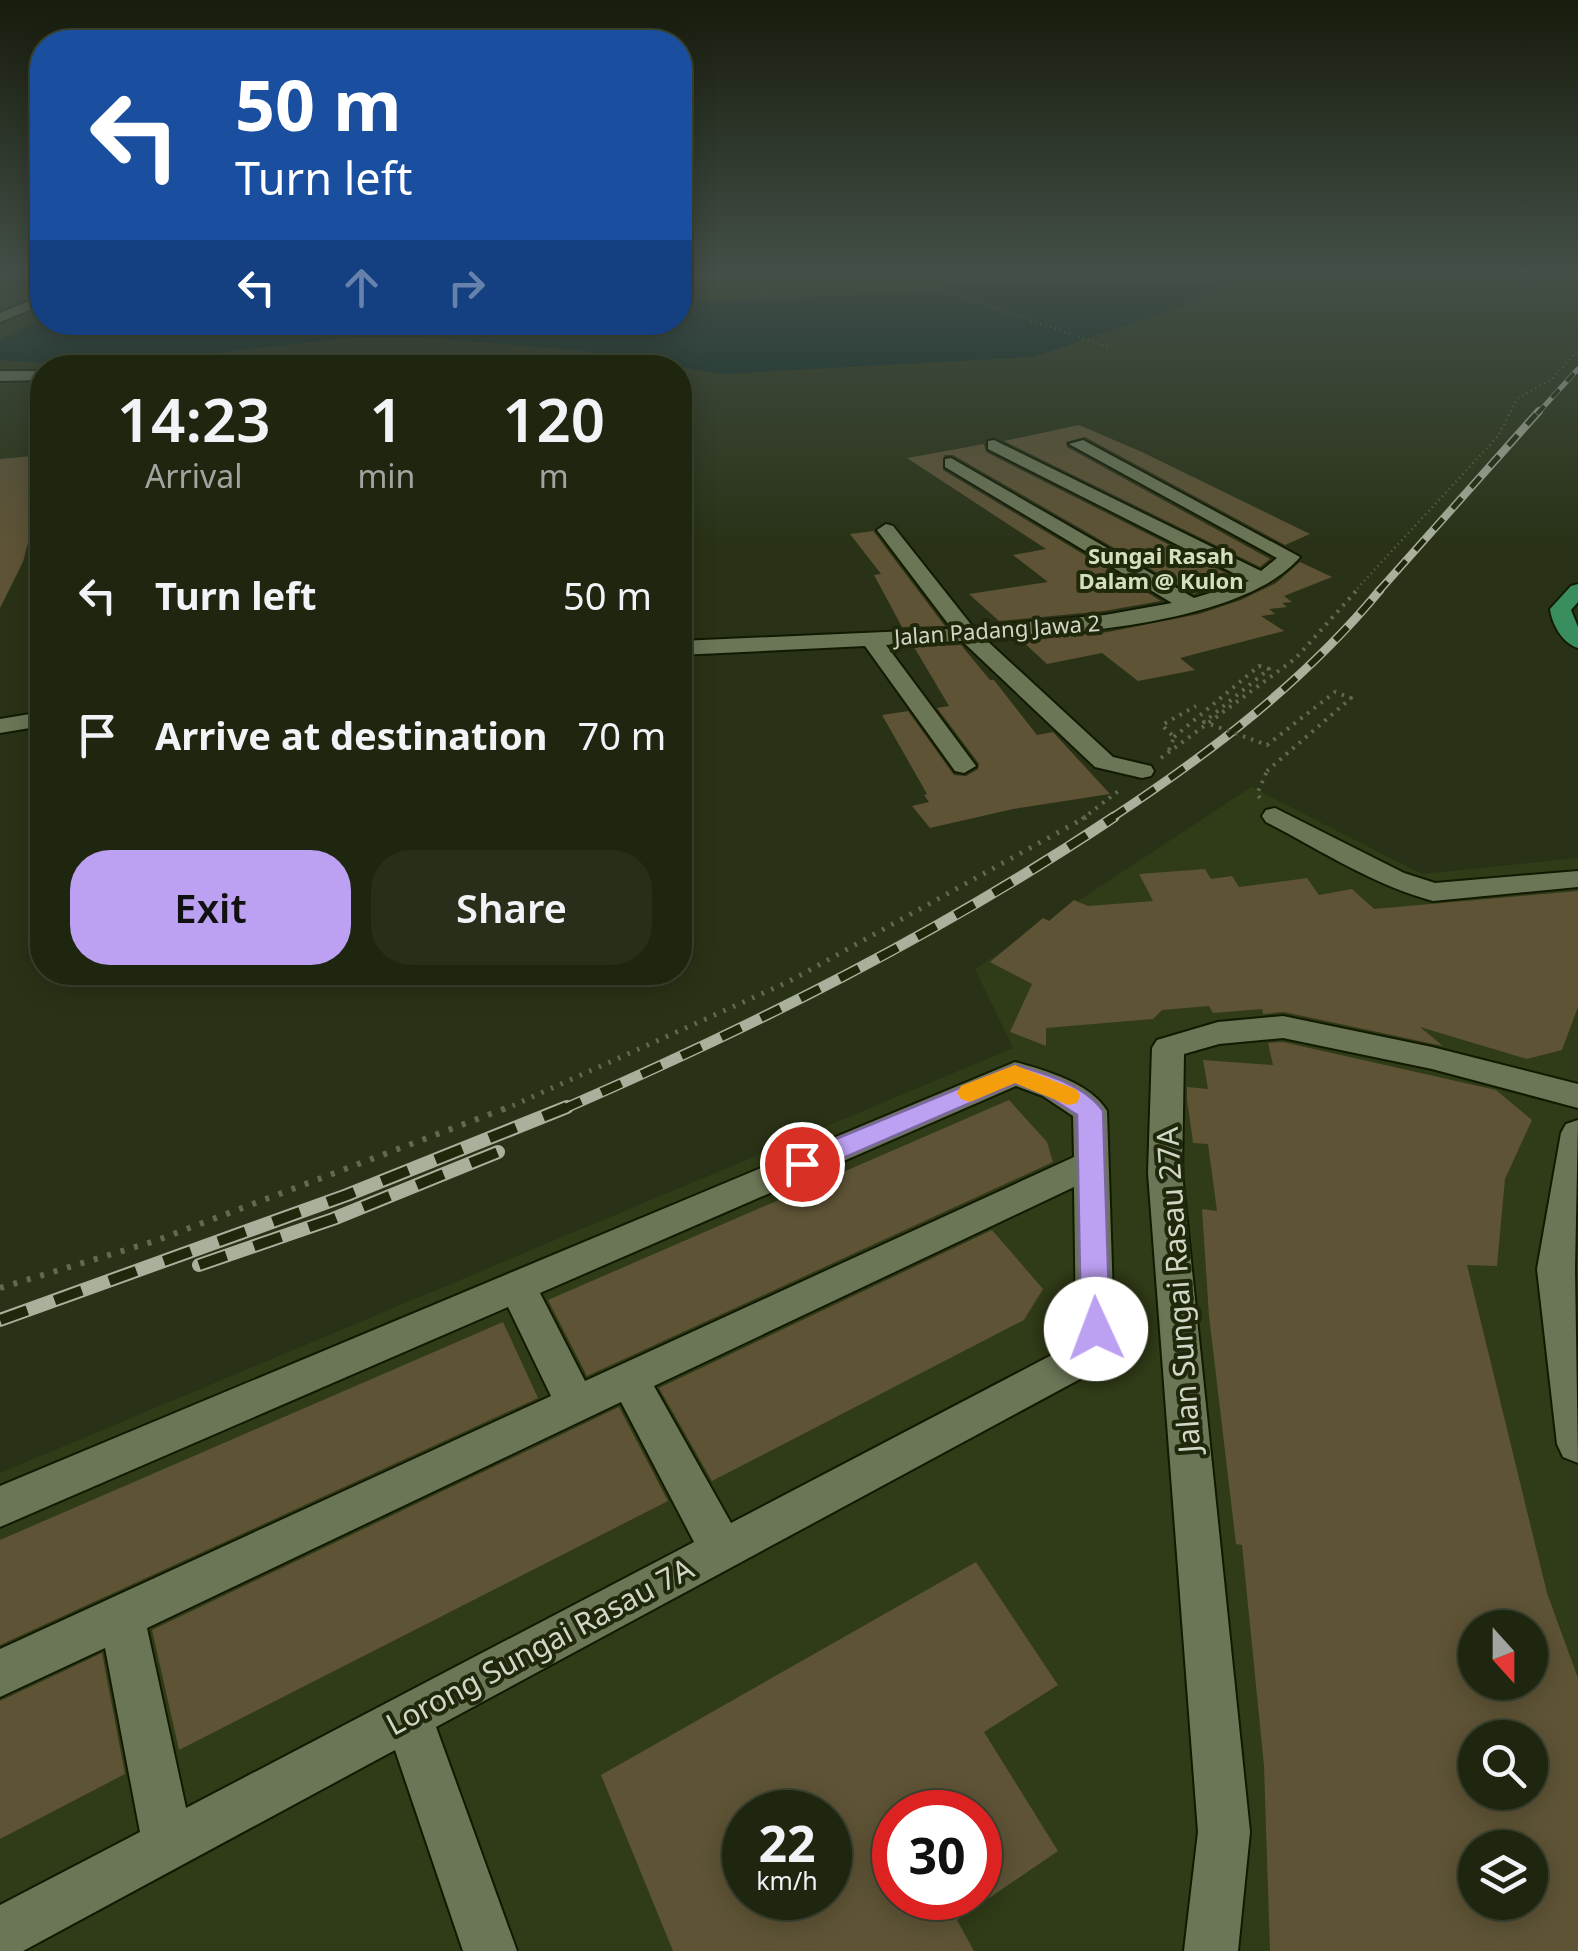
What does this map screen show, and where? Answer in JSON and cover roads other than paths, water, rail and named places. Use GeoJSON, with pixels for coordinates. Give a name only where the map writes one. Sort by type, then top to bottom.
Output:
{"type":"FeatureCollection","features":[{"type":"Feature","properties":{"kind":"main road"},"geometry":{"type":"LineString","coordinates":[[1578,590],[1560,609],[1562,622],[1578,642]]}},
{"type":"Feature","properties":{"kind":"street"},"geometry":{"type":"LineString","coordinates":[[0,376],[30,376]]}},
{"type":"Feature","properties":{"kind":"street"},"geometry":{"type":"LineString","coordinates":[[994,445],[1263,580],[1286,565],[1290,557],[1282,552],[1077,443],[1099,437]]}},
{"type":"Feature","properties":{"kind":"street"},"geometry":{"type":"LineString","coordinates":[[951,463],[1190,606]]}},
{"type":"Feature","properties":{"kind":"street"},"geometry":{"type":"LineString","coordinates":[[886,530],[966,633],[1104,762],[1142,771]]}},
{"type":"Feature","properties":{"kind":"street","name":"Jalan Padang Jawa 2"},"geometry":{"type":"LineString","coordinates":[[692,647],[1099,624],[1190,606],[1263,580]]}},
{"type":"Feature","properties":{"kind":"street"},"geometry":{"type":"LineString","coordinates":[[871,640],[964,766]]}},
{"type":"Feature","properties":{"kind":"street"},"geometry":{"type":"LineString","coordinates":[[0,726],[30,721]]}},
{"type":"Feature","properties":{"kind":"street"},"geometry":{"type":"LineString","coordinates":[[1275,816],[1394,879],[1433,892],[1578,878]]}},
{"type":"Feature","properties":{"kind":"street","name":"Jalan Sungai Rasau 27A"},"geometry":{"type":"LineString","coordinates":[[1211,1951],[1224,1832],[1165,1174],[1168,1048],[1218,1033],[1283,1027],[1432,1058],[1578,1096]]}},
{"type":"Feature","properties":{"kind":"street"},"geometry":{"type":"LineString","coordinates":[[0,1507],[1015,1073],[1055,1088],[1090,1111],[1090,1164],[0,1673]]}},
{"type":"Feature","properties":{"kind":"street"},"geometry":{"type":"LineString","coordinates":[[1578,1134],[1556,1269],[1578,1444]]}},
{"type":"Feature","properties":{"kind":"street","name":"Lorong Sungai Rasau 7A"},"geometry":{"type":"LineString","coordinates":[[0,1934],[1079,1360],[1096,1329],[1090,1164]]}},
{"type":"Feature","properties":{"kind":"street"},"geometry":{"type":"LineString","coordinates":[[518,1286],[576,1404]]}},
{"type":"Feature","properties":{"kind":"street"},"geometry":{"type":"LineString","coordinates":[[629,1379],[722,1550]]}},
{"type":"Feature","properties":{"kind":"street"},"geometry":{"type":"LineString","coordinates":[[122,1616],[168,1845]]}},
{"type":"Feature","properties":{"kind":"street"},"geometry":{"type":"LineString","coordinates":[[408,1717],[490,1951]]}},
{"type":"Feature","properties":{"kind":"water"},"geometry":{"type":"Polygon","coordinates":[[[692,364],[905,364],[723,374],[692,369],[692,364]]]}},
{"type":"Feature","properties":{"kind":"railway"},"geometry":{"type":"LineString","coordinates":[[1537,414],[1578,369]]}},
{"type":"Feature","properties":{"kind":"railway"},"geometry":{"type":"LineString","coordinates":[[1378,592],[1539,411]]}},
{"type":"Feature","properties":{"kind":"railway"},"geometry":{"type":"LineString","coordinates":[[1110,819],[1254,714],[1320,655],[1380,590]]}},
{"type":"Feature","properties":{"kind":"railway"},"geometry":{"type":"LineString","coordinates":[[561,1110],[844,976],[981,900],[1114,817]]}},
{"type":"Feature","properties":{"kind":"railway"},"geometry":{"type":"LineString","coordinates":[[0,1320],[347,1195],[567,1107]]}},
{"type":"Feature","properties":{"kind":"railway"},"geometry":{"type":"LineString","coordinates":[[199,1265],[333,1219],[498,1152]]}},
{"type":"Feature","properties":{"kind":"district","name":"Sungai Rasah Dalam @ Kulon"},"geometry":{"type":"Point","coordinates":[1161,568]}}]}
